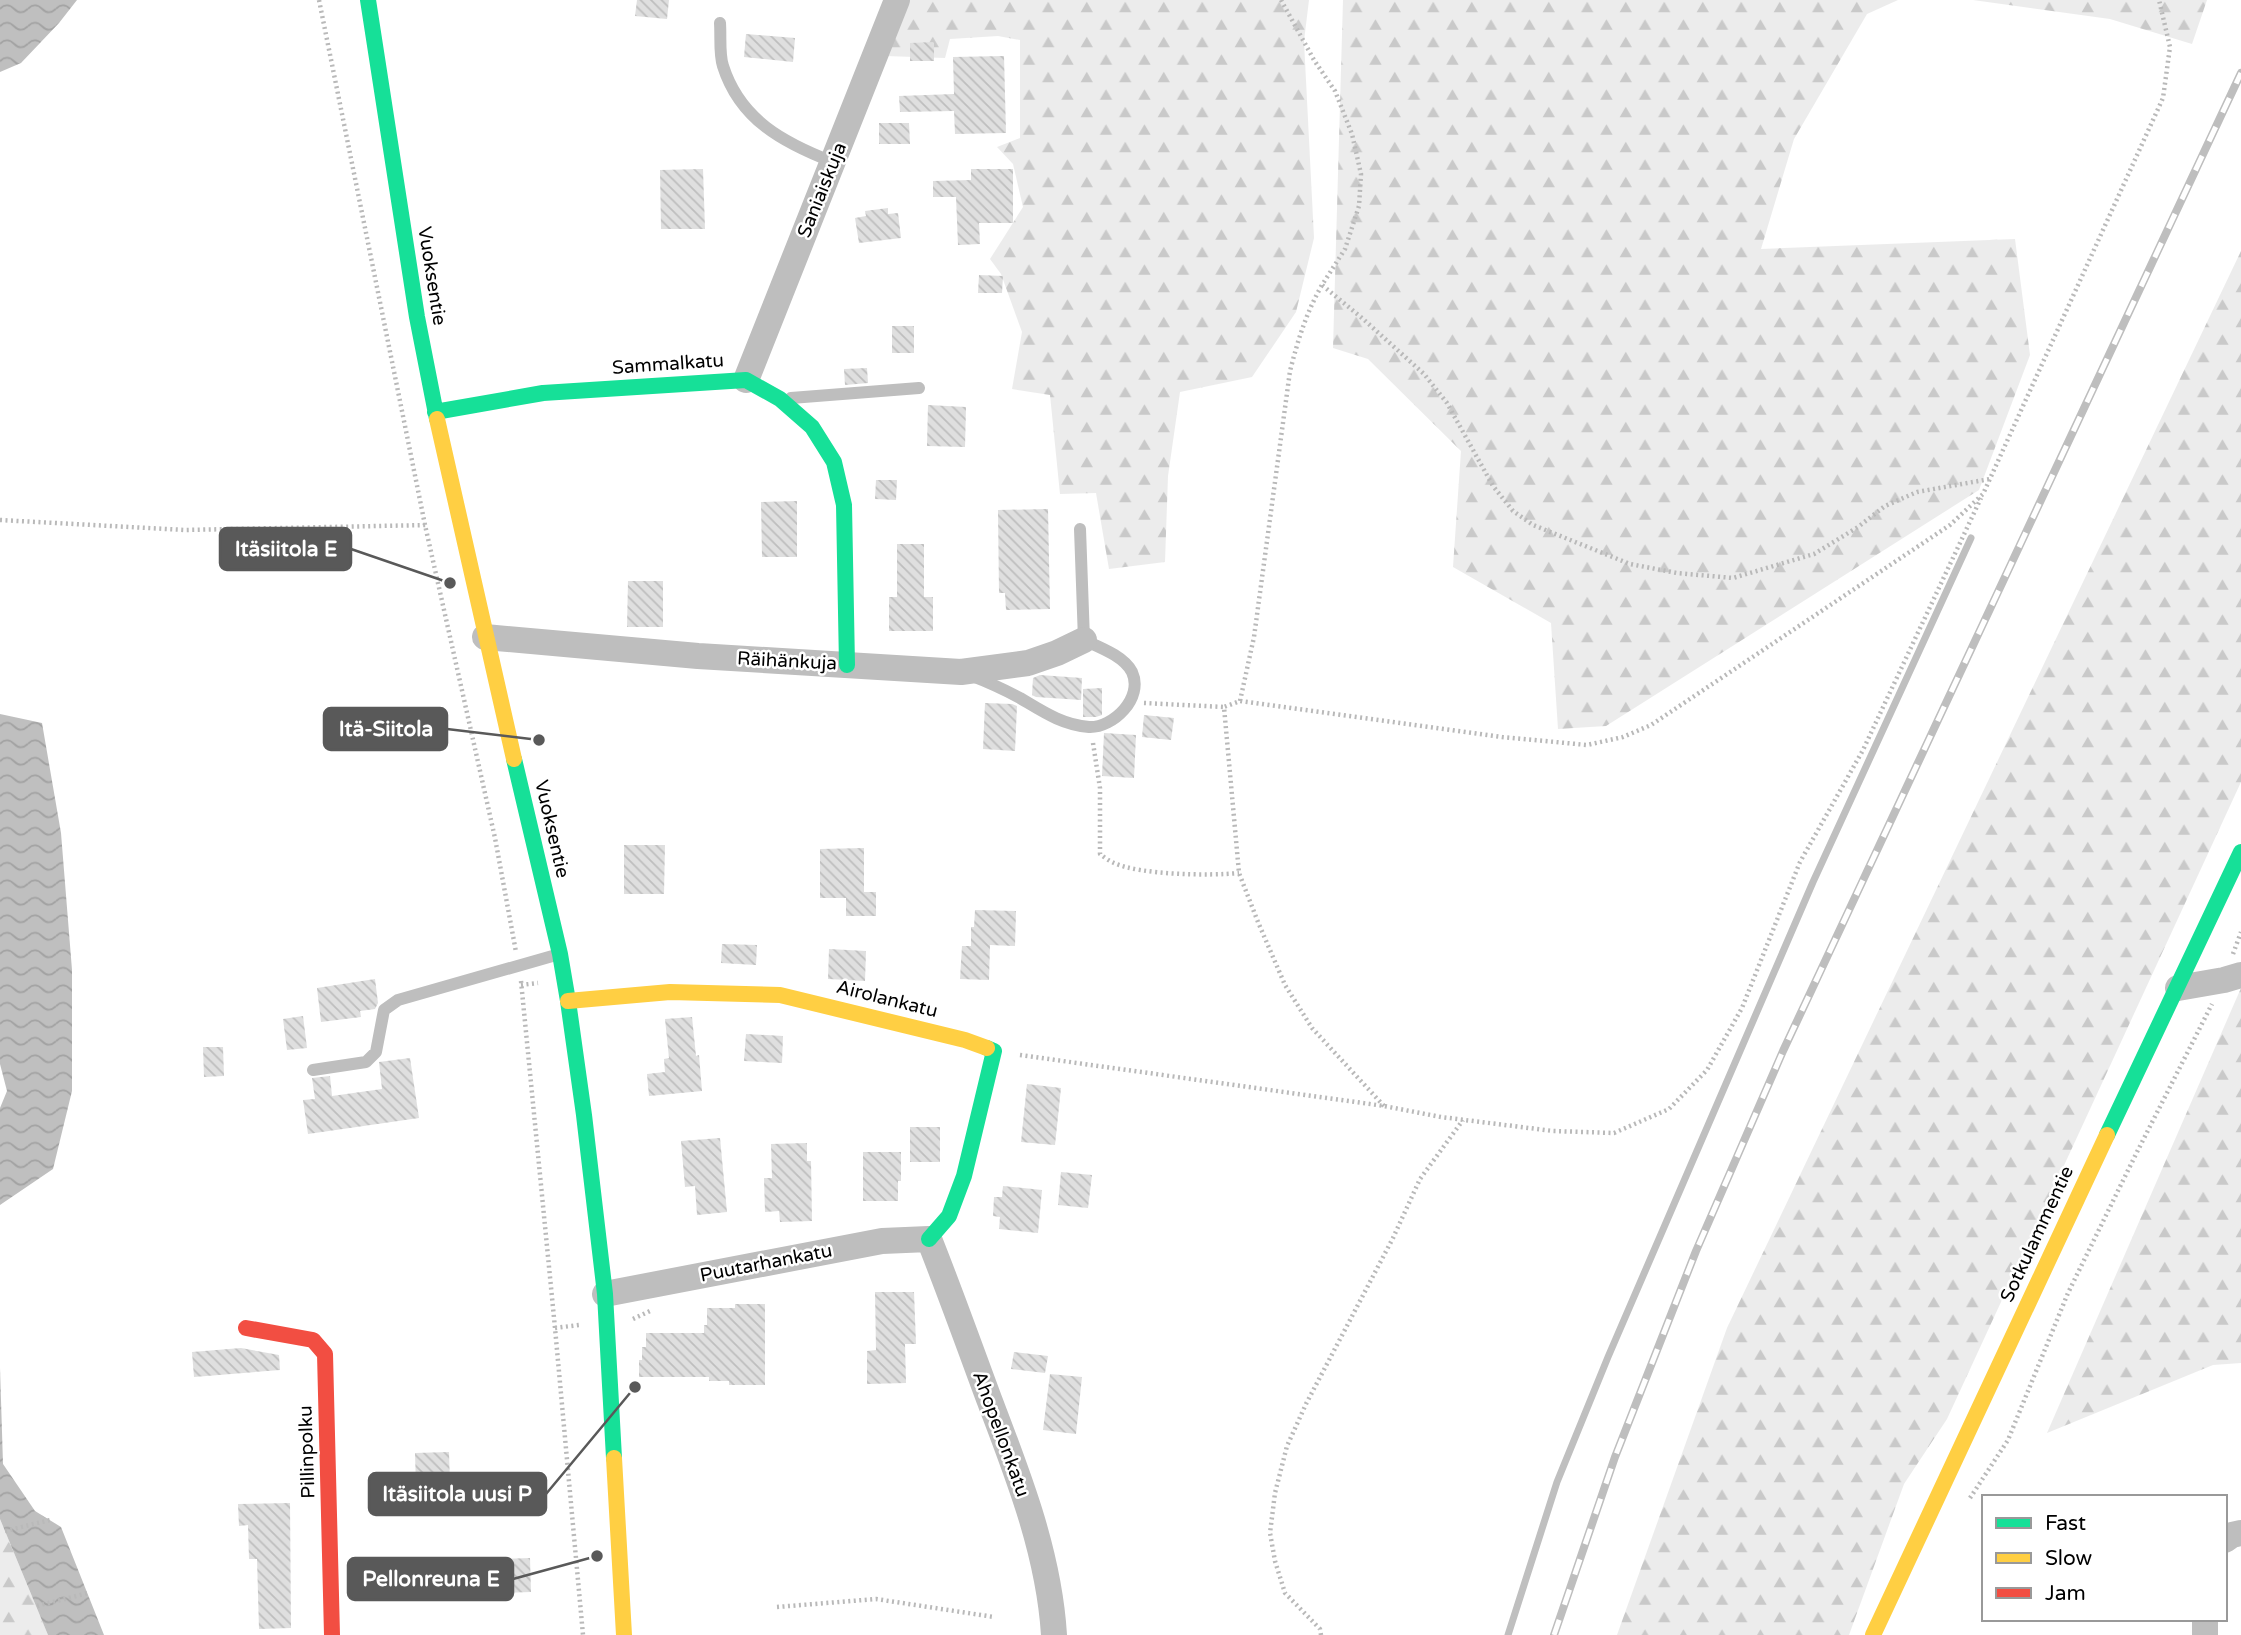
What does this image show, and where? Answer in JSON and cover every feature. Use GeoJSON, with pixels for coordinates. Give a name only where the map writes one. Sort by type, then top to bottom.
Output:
{"type":"FeatureCollection","features":[{"type":"Feature","properties":{"kind":"street","name":"Vuoksentie"},"geometry":{"type":"LineString","coordinates":[[368,0],[417,317],[435,412],[560,954],[568,1001],[605,1294],[624,1635]]}},
{"type":"Feature","properties":{"kind":"street","name":"Saniaiskuja"},"geometry":{"type":"LineString","coordinates":[[746,380],[897,0]]}},
{"type":"Feature","properties":{"kind":"street","name":"Sammalkatu"},"geometry":{"type":"LineString","coordinates":[[435,412],[543,393],[746,380],[780,399],[812,427],[834,462],[844,505],[847,665]]}},
{"type":"Feature","properties":{"kind":"street","name":"Räihänkuja"},"geometry":{"type":"LineString","coordinates":[[485,636],[698,656],[961,673],[1028,663],[1084,640]]}},
{"type":"Feature","properties":{"kind":"street","name":"Sotkulammentie"},"geometry":{"type":"LineString","coordinates":[[1873,1635],[1979,1404],[2241,852]]}},
{"type":"Feature","properties":{"kind":"street"},"geometry":{"type":"LineString","coordinates":[[2178,988],[2232,977]]}},
{"type":"Feature","properties":{"kind":"street","name":"Airolankatu"},"geometry":{"type":"LineString","coordinates":[[568,1001],[670,992],[780,995],[965,1040],[994,1051]]}},
{"type":"Feature","properties":{"kind":"street"},"geometry":{"type":"LineString","coordinates":[[929,1239],[950,1216],[964,1177],[994,1051]]}},
{"type":"Feature","properties":{"kind":"street","name":"Puutarhankatu"},"geometry":{"type":"LineString","coordinates":[[605,1294],[882,1241],[929,1239]]}},
{"type":"Feature","properties":{"kind":"street","name":"Ahopellonkatu"},"geometry":{"type":"LineString","coordinates":[[929,1239],[1035,1530],[1051,1593],[1054,1635]]}},
{"type":"Feature","properties":{"kind":"street","name":"Pillinpolku"},"geometry":{"type":"LineString","coordinates":[[246,1328],[313,1340],[325,1354],[332,1635]]}},
{"type":"Feature","properties":{"kind":"lane"},"geometry":{"type":"LineString","coordinates":[[720,23],[723,65],[741,103],[763,127],[806,151],[833,162]]}},
{"type":"Feature","properties":{"kind":"lane"},"geometry":{"type":"LineString","coordinates":[[780,399],[919,388]]}},
{"type":"Feature","properties":{"kind":"lane"},"geometry":{"type":"LineString","coordinates":[[961,673],[1009,692],[1051,718],[1090,727],[1108,723],[1122,713],[1131,700],[1133,673],[1122,661],[1084,640],[1080,529]]}},
{"type":"Feature","properties":{"kind":"lane"},"geometry":{"type":"LineString","coordinates":[[313,1070],[366,1062],[376,1052],[384,1010],[398,1000],[560,954]]}},
{"type":"Feature","properties":{"kind":"path"},"geometry":{"type":"LineString","coordinates":[[319,0],[425,525],[495,838],[518,966],[583,1635]]}},
{"type":"Feature","properties":{"kind":"path"},"geometry":{"type":"LineString","coordinates":[[1240,701],[1254,636],[1290,371],[1308,308],[1345,249],[1359,206],[1361,174],[1352,134],[1335,91],[1281,0]]}},
{"type":"Feature","properties":{"kind":"path"},"geometry":{"type":"LineString","coordinates":[[994,1051],[1553,1131],[1614,1133],[1669,1109],[1707,1070],[1742,1008],[1800,862],[1863,750],[2164,99],[2170,47],[2159,0]]}},
{"type":"Feature","properties":{"kind":"path"},"geometry":{"type":"LineString","coordinates":[[1322,285],[1424,374],[1447,403],[1493,486],[1513,512],[1533,525],[1630,564],[1677,573],[1733,578],[1814,554],[1858,527],[1885,506],[1917,492],[1990,479]]}},
{"type":"Feature","properties":{"kind":"path"},"geometry":{"type":"LineString","coordinates":[[1131,700],[1163,705],[1224,707],[1240,701],[1502,737],[1587,745],[1623,737],[1651,724],[1951,525],[1983,494]]}},
{"type":"Feature","properties":{"kind":"path"},"geometry":{"type":"LineString","coordinates":[[0,520],[185,530],[459,523]]}},
{"type":"Feature","properties":{"kind":"path"},"geometry":{"type":"LineString","coordinates":[[1224,707],[1240,873],[1280,972],[1312,1028],[1384,1106]]}},
{"type":"Feature","properties":{"kind":"path"},"geometry":{"type":"LineString","coordinates":[[1090,727],[1100,788],[1100,854],[1113,863],[1140,869],[1219,875],[1240,873]]}},
{"type":"Feature","properties":{"kind":"path"},"geometry":{"type":"LineString","coordinates":[[1966,1505],[2008,1440],[2068,1293],[2232,977],[2241,932]]}},
{"type":"Feature","properties":{"kind":"path"},"geometry":{"type":"LineString","coordinates":[[1321,1635],[1320,1629],[1285,1593],[1273,1552],[1270,1533],[1275,1493],[1287,1446],[1306,1404],[1393,1238],[1420,1179],[1464,1119]]}},
{"type":"Feature","properties":{"kind":"path"},"geometry":{"type":"LineString","coordinates":[[5,1531],[50,1520]]}},
{"type":"Feature","properties":{"kind":"path"},"geometry":{"type":"LineString","coordinates":[[37,1606],[88,1594]]}},
{"type":"Feature","properties":{"kind":"path"},"geometry":{"type":"LineString","coordinates":[[777,1607],[876,1599],[994,1617]]}},
{"type":"Feature","properties":{"kind":"green space"},"geometry":{"type":"Polygon","coordinates":[[[907,0],[1309,0],[1304,41],[1314,238],[1296,312],[1252,377],[1180,392],[1168,476],[1165,562],[1109,569],[1096,493],[1060,494],[1050,395],[1012,389],[1022,332],[1001,274],[990,259],[1023,207],[1013,164],[997,147],[1020,138],[1020,40],[998,36],[950,39],[945,58],[885,56],[907,0]]]}},
{"type":"Feature","properties":{"kind":"green space"},"geometry":{"type":"Polygon","coordinates":[[[1343,0],[1898,0],[1867,14],[1794,139],[1761,249],[2015,239],[2030,355],[1979,490],[1606,726],[1558,729],[1551,623],[1453,567],[1461,451],[1368,359],[1333,348],[1343,0]]]}},
{"type":"Feature","properties":{"kind":"green space"},"geometry":{"type":"Polygon","coordinates":[[[1973,0],[2207,0],[2192,44],[2110,19],[1973,0]]]}},
{"type":"Feature","properties":{"kind":"green space"},"geometry":{"type":"Polygon","coordinates":[[[2241,251],[2241,782],[1947,1419],[1904,1484],[1849,1635],[1617,1635],[1727,1328],[2241,251]]]}},
{"type":"Feature","properties":{"kind":"green space"},"geometry":{"type":"Polygon","coordinates":[[[2241,988],[2241,1363],[2213,1365],[2047,1433],[2241,988]]]}},
{"type":"Feature","properties":{"kind":"green space"},"geometry":{"type":"Polygon","coordinates":[[[0,1519],[48,1635],[0,1635],[0,1519]]]}},
{"type":"Feature","properties":{"kind":"water"},"geometry":{"type":"Polygon","coordinates":[[[0,0],[77,0],[21,63],[0,72],[0,0]]]}},
{"type":"Feature","properties":{"kind":"water"},"geometry":{"type":"Polygon","coordinates":[[[0,714],[42,723],[61,833],[72,970],[72,1091],[53,1169],[0,1205],[0,1108],[7,1091],[0,1064],[0,714]]]}},
{"type":"Feature","properties":{"kind":"water"},"geometry":{"type":"Polygon","coordinates":[[[0,1368],[3,1464],[35,1511],[61,1527],[104,1635],[48,1635],[0,1519],[0,1368]]]}},
{"type":"Feature","properties":{"kind":"building"},"geometry":{"type":"Polygon","coordinates":[[[637,0],[669,0],[667,19],[635,16],[637,0]]]}},
{"type":"Feature","properties":{"kind":"building"},"geometry":{"type":"Polygon","coordinates":[[[746,34],[795,38],[793,62],[744,57],[746,34]]]}},
{"type":"Feature","properties":{"kind":"building"},"geometry":{"type":"Polygon","coordinates":[[[934,42],[934,61],[910,61],[910,43],[934,42]]]}},
{"type":"Feature","properties":{"kind":"building"},"geometry":{"type":"Polygon","coordinates":[[[1004,56],[1006,133],[955,134],[954,111],[900,112],[899,96],[954,94],[953,57],[1004,56]]]}},
{"type":"Feature","properties":{"kind":"building"},"geometry":{"type":"Polygon","coordinates":[[[879,123],[909,123],[910,144],[879,144],[879,123]]]}},
{"type":"Feature","properties":{"kind":"building"},"geometry":{"type":"Polygon","coordinates":[[[703,169],[705,229],[661,229],[660,170],[703,169]]]}},
{"type":"Feature","properties":{"kind":"building"},"geometry":{"type":"Polygon","coordinates":[[[971,169],[1013,169],[1013,223],[979,223],[980,244],[958,245],[956,197],[933,197],[933,181],[971,180],[971,169]]]}},
{"type":"Feature","properties":{"kind":"building"},"geometry":{"type":"Polygon","coordinates":[[[888,208],[888,214],[898,213],[901,238],[859,243],[855,218],[866,216],[865,211],[888,208]]]}},
{"type":"Feature","properties":{"kind":"building"},"geometry":{"type":"Polygon","coordinates":[[[979,275],[1003,276],[1002,293],[978,293],[979,275]]]}},
{"type":"Feature","properties":{"kind":"building"},"geometry":{"type":"Polygon","coordinates":[[[892,326],[914,326],[914,353],[892,353],[892,326]]]}},
{"type":"Feature","properties":{"kind":"building"},"geometry":{"type":"Polygon","coordinates":[[[867,368],[868,383],[845,385],[844,369],[867,368]]]}},
{"type":"Feature","properties":{"kind":"building"},"geometry":{"type":"Polygon","coordinates":[[[928,405],[966,407],[965,447],[927,446],[928,405]]]}},
{"type":"Feature","properties":{"kind":"building"},"geometry":{"type":"Polygon","coordinates":[[[876,480],[897,480],[896,500],[875,499],[876,480]]]}},
{"type":"Feature","properties":{"kind":"building"},"geometry":{"type":"Polygon","coordinates":[[[797,501],[797,557],[762,557],[761,502],[797,501]]]}},
{"type":"Feature","properties":{"kind":"building"},"geometry":{"type":"Polygon","coordinates":[[[1048,509],[1050,609],[1006,610],[1005,593],[999,593],[998,510],[1048,509]]]}},
{"type":"Feature","properties":{"kind":"building"},"geometry":{"type":"Polygon","coordinates":[[[897,544],[924,544],[924,597],[933,597],[933,631],[889,631],[889,597],[897,597],[897,544]]]}},
{"type":"Feature","properties":{"kind":"building"},"geometry":{"type":"Polygon","coordinates":[[[628,581],[663,581],[663,627],[627,627],[628,581]]]}},
{"type":"Feature","properties":{"kind":"building"},"geometry":{"type":"Polygon","coordinates":[[[1040,675],[1082,678],[1081,700],[1032,695],[1033,678],[1040,675]]]}},
{"type":"Feature","properties":{"kind":"building"},"geometry":{"type":"Polygon","coordinates":[[[1102,688],[1102,715],[1083,717],[1083,689],[1102,688]]]}},
{"type":"Feature","properties":{"kind":"building"},"geometry":{"type":"Polygon","coordinates":[[[985,703],[1017,706],[1015,751],[983,749],[985,703]]]}},
{"type":"Feature","properties":{"kind":"building"},"geometry":{"type":"Polygon","coordinates":[[[1144,715],[1174,718],[1171,740],[1142,737],[1144,715]]]}},
{"type":"Feature","properties":{"kind":"building"},"geometry":{"type":"Polygon","coordinates":[[[1104,733],[1136,735],[1134,778],[1102,776],[1104,733]]]}},
{"type":"Feature","properties":{"kind":"building"},"geometry":{"type":"Polygon","coordinates":[[[624,845],[665,845],[664,894],[624,894],[624,845]]]}},
{"type":"Feature","properties":{"kind":"building"},"geometry":{"type":"Polygon","coordinates":[[[864,848],[864,892],[876,892],[876,916],[846,916],[846,898],[820,898],[820,849],[864,848]]]}},
{"type":"Feature","properties":{"kind":"building"},"geometry":{"type":"Polygon","coordinates":[[[975,910],[1016,911],[1015,946],[990,945],[989,980],[960,979],[962,946],[971,946],[975,910]]]}},
{"type":"Feature","properties":{"kind":"building"},"geometry":{"type":"Polygon","coordinates":[[[722,944],[757,945],[756,965],[721,963],[722,944]]]}},
{"type":"Feature","properties":{"kind":"building"},"geometry":{"type":"Polygon","coordinates":[[[829,949],[866,951],[865,981],[828,979],[829,949]]]}},
{"type":"Feature","properties":{"kind":"building"},"geometry":{"type":"Polygon","coordinates":[[[375,979],[378,1003],[375,1009],[360,1011],[361,1017],[321,1022],[317,988],[375,979]]]}},
{"type":"Feature","properties":{"kind":"building"},"geometry":{"type":"Polygon","coordinates":[[[303,1016],[307,1048],[287,1050],[283,1019],[303,1016]]]}},
{"type":"Feature","properties":{"kind":"building"},"geometry":{"type":"Polygon","coordinates":[[[692,1017],[702,1091],[649,1096],[647,1074],[665,1072],[664,1059],[669,1058],[665,1019],[692,1017]]]}},
{"type":"Feature","properties":{"kind":"building"},"geometry":{"type":"Polygon","coordinates":[[[746,1034],[783,1036],[782,1063],[744,1061],[746,1034]]]}},
{"type":"Feature","properties":{"kind":"building"},"geometry":{"type":"Polygon","coordinates":[[[203,1047],[223,1047],[224,1076],[204,1077],[203,1047]]]}},
{"type":"Feature","properties":{"kind":"building"},"geometry":{"type":"Polygon","coordinates":[[[410,1058],[419,1118],[308,1134],[303,1100],[315,1099],[312,1078],[330,1076],[332,1096],[382,1089],[379,1062],[410,1058]]]}},
{"type":"Feature","properties":{"kind":"building"},"geometry":{"type":"Polygon","coordinates":[[[1027,1084],[1061,1088],[1055,1145],[1021,1142],[1027,1084]]]}},
{"type":"Feature","properties":{"kind":"building"},"geometry":{"type":"Polygon","coordinates":[[[910,1127],[940,1127],[940,1162],[910,1162],[910,1127]]]}},
{"type":"Feature","properties":{"kind":"building"},"geometry":{"type":"Polygon","coordinates":[[[720,1138],[727,1212],[697,1215],[695,1186],[685,1187],[681,1141],[720,1138]]]}},
{"type":"Feature","properties":{"kind":"building"},"geometry":{"type":"Polygon","coordinates":[[[807,1143],[807,1161],[811,1161],[812,1221],[780,1222],[779,1211],[765,1212],[764,1178],[772,1178],[771,1144],[807,1143]]]}},
{"type":"Feature","properties":{"kind":"building"},"geometry":{"type":"Polygon","coordinates":[[[863,1152],[901,1152],[898,1201],[863,1201],[863,1152]]]}},
{"type":"Feature","properties":{"kind":"building"},"geometry":{"type":"Polygon","coordinates":[[[1061,1172],[1092,1175],[1088,1208],[1058,1205],[1061,1172]]]}},
{"type":"Feature","properties":{"kind":"building"},"geometry":{"type":"Polygon","coordinates":[[[1003,1186],[1042,1190],[1038,1233],[999,1229],[1000,1217],[993,1216],[994,1197],[1002,1197],[1003,1186]]]}},
{"type":"Feature","properties":{"kind":"building"},"geometry":{"type":"Polygon","coordinates":[[[875,1292],[914,1292],[916,1344],[905,1344],[906,1383],[867,1384],[867,1351],[876,1350],[875,1292]]]}},
{"type":"Feature","properties":{"kind":"building"},"geometry":{"type":"Polygon","coordinates":[[[735,1304],[765,1304],[765,1385],[729,1385],[729,1381],[709,1381],[709,1377],[639,1377],[639,1360],[642,1360],[642,1347],[646,1347],[646,1333],[704,1333],[707,1308],[735,1308],[735,1304]]]}},
{"type":"Feature","properties":{"kind":"building"},"geometry":{"type":"Polygon","coordinates":[[[241,1348],[279,1355],[280,1370],[194,1377],[192,1352],[241,1348]]]}},
{"type":"Feature","properties":{"kind":"building"},"geometry":{"type":"Polygon","coordinates":[[[1014,1352],[1048,1356],[1045,1373],[1011,1369],[1014,1352]]]}},
{"type":"Feature","properties":{"kind":"building"},"geometry":{"type":"Polygon","coordinates":[[[1050,1374],[1082,1377],[1076,1434],[1043,1430],[1050,1374]]]}},
{"type":"Feature","properties":{"kind":"building"},"geometry":{"type":"Polygon","coordinates":[[[449,1452],[450,1484],[416,1485],[415,1453],[449,1452]]]}},
{"type":"Feature","properties":{"kind":"building"},"geometry":{"type":"Polygon","coordinates":[[[290,1503],[291,1628],[259,1629],[257,1559],[249,1559],[248,1525],[239,1526],[238,1504],[290,1503]]]}},
{"type":"Feature","properties":{"kind":"building"},"geometry":{"type":"Polygon","coordinates":[[[530,1558],[531,1592],[496,1593],[495,1559],[530,1558]]]}},
{"type":"Feature","properties":{"kind":"waterway"},"geometry":{"type":"LineString","coordinates":[[1508,1635],[1557,1482],[1608,1357],[1813,882],[1971,538]]}},
{"type":"Feature","properties":{"kind":"railway"},"geometry":{"type":"LineString","coordinates":[[1554,1635],[1615,1457],[1696,1251],[1783,1051],[2241,73]]}},
{"type":"Feature","properties":{"kind":"traffic: fast"},"geometry":{"type":"LineString","coordinates":[[368,0],[417,317],[437,419]]}},
{"type":"Feature","properties":{"kind":"traffic: fast"},"geometry":{"type":"LineString","coordinates":[[435,412],[543,393],[746,380],[780,399],[812,427],[834,462],[844,505],[847,665]]}},
{"type":"Feature","properties":{"kind":"traffic: fast"},"geometry":{"type":"LineString","coordinates":[[514,759],[560,954],[568,1001],[605,1294],[614,1458]]}},
{"type":"Feature","properties":{"kind":"traffic: fast"},"geometry":{"type":"LineString","coordinates":[[2107,1135],[2241,852]]}},
{"type":"Feature","properties":{"kind":"traffic: fast"},"geometry":{"type":"LineString","coordinates":[[929,1239],[949,1216],[964,1176],[994,1051],[987,1048]]}},
{"type":"Feature","properties":{"kind":"traffic: slow"},"geometry":{"type":"LineString","coordinates":[[437,419],[514,759]]}},
{"type":"Feature","properties":{"kind":"traffic: slow"},"geometry":{"type":"LineString","coordinates":[[568,1001],[670,992],[780,995],[965,1040],[987,1048]]}},
{"type":"Feature","properties":{"kind":"traffic: slow"},"geometry":{"type":"LineString","coordinates":[[1873,1635],[2107,1135]]}},
{"type":"Feature","properties":{"kind":"traffic: slow"},"geometry":{"type":"LineString","coordinates":[[614,1458],[624,1635]]}},
{"type":"Feature","properties":{"kind":"traffic: jam"},"geometry":{"type":"LineString","coordinates":[[246,1328],[313,1340],[325,1354],[332,1635]]}},
{"type":"Feature","properties":{"kind":"place","name":"Itäsiitola E"},"geometry":{"type":"Point","coordinates":[450,583]}},
{"type":"Feature","properties":{"kind":"place","name":"Itä-Siitola"},"geometry":{"type":"Point","coordinates":[539,740]}},
{"type":"Feature","properties":{"kind":"place","name":"Itäsiitola uusi P"},"geometry":{"type":"Point","coordinates":[635,1387]}},
{"type":"Feature","properties":{"kind":"place","name":"Pellonreuna E"},"geometry":{"type":"Point","coordinates":[597,1556]}}]}
